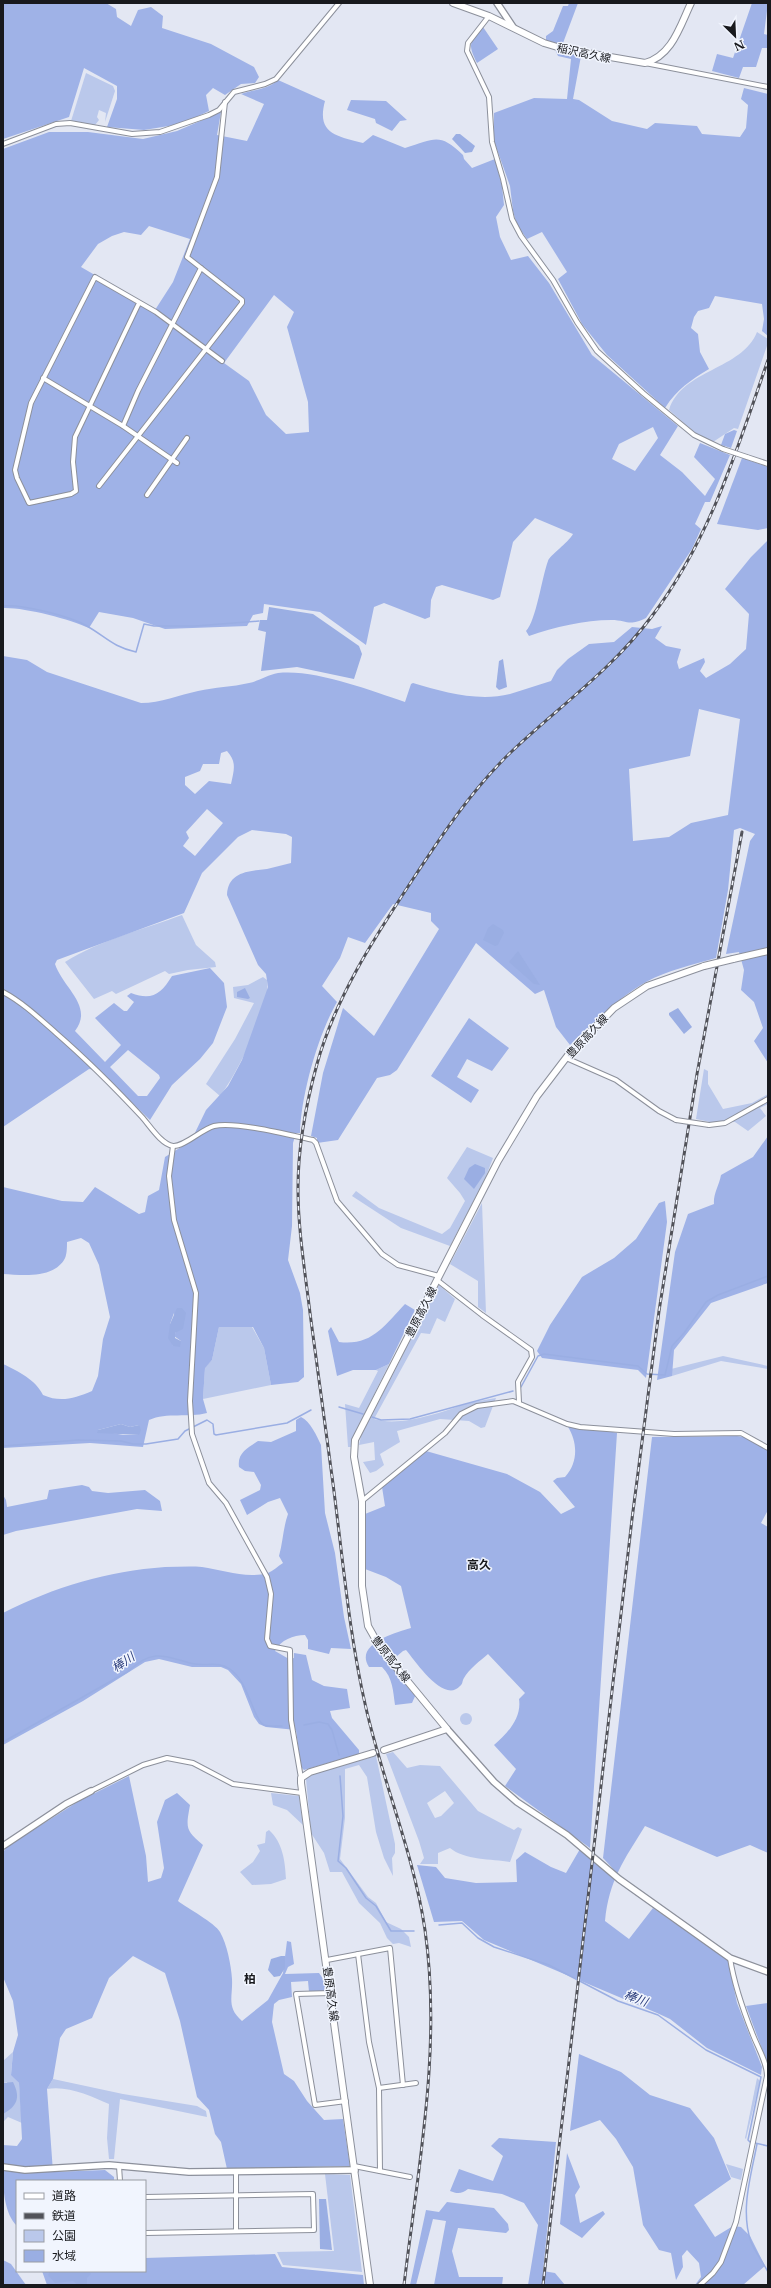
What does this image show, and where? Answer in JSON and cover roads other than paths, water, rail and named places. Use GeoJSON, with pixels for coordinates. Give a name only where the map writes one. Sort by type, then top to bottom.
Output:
{"type":"FeatureCollection","features":[{"type":"Feature","properties":{"kind":"main road","name":"稲沢高久線"},"geometry":{"type":"LineString","coordinates":[[453,3],[489,16],[544,43],[564,49],[645,63]]}},
{"type":"Feature","properties":{"kind":"main road"},"geometry":{"type":"LineString","coordinates":[[645,63],[654,61],[666,51],[691,3]]}},
{"type":"Feature","properties":{"kind":"main road","name":"豊原高久線"},"geometry":{"type":"LineString","coordinates":[[447,1729],[381,1649],[368,1626],[361,1571],[362,1501],[354,1457],[356,1440],[520,1121],[566,1058],[595,1026],[631,996],[661,980],[704,966],[768,950]]}},
{"type":"Feature","properties":{"kind":"main road"},"geometry":{"type":"LineString","coordinates":[[384,1750],[447,1729]]}},
{"type":"Feature","properties":{"kind":"main road"},"geometry":{"type":"LineString","coordinates":[[302,1778],[310,1772],[373,1753]]}},
{"type":"Feature","properties":{"kind":"main road","name":"豊原高久線"},"geometry":{"type":"LineString","coordinates":[[302,1778],[302,1793],[327,1960],[370,2285]]}},
{"type":"Feature","properties":{"kind":"street"},"geometry":{"type":"LineString","coordinates":[[3,144],[56,124],[70,123],[132,134],[160,132],[209,115],[219,110],[234,92],[265,84],[276,79],[339,3]]}},
{"type":"Feature","properties":{"kind":"street"},"geometry":{"type":"LineString","coordinates":[[497,3],[513,27]]}},
{"type":"Feature","properties":{"kind":"street"},"geometry":{"type":"LineString","coordinates":[[489,16],[468,43],[468,51],[489,97],[492,142],[516,227],[553,280],[577,322],[597,351],[643,393],[694,435],[723,449],[768,464]]}},
{"type":"Feature","properties":{"kind":"street"},"geometry":{"type":"LineString","coordinates":[[645,63],[768,87]]}},
{"type":"Feature","properties":{"kind":"street"},"geometry":{"type":"LineString","coordinates":[[99,486],[242,303],[242,300],[187,257],[217,178],[225,102]]}},
{"type":"Feature","properties":{"kind":"street"},"geometry":{"type":"LineString","coordinates":[[123,426],[138,391],[201,268]]}},
{"type":"Feature","properties":{"kind":"street"},"geometry":{"type":"LineString","coordinates":[[139,303],[75,437],[73,462],[76,491],[71,494],[29,503],[17,478],[15,470],[31,403],[42,378],[95,277],[139,303],[172,324],[222,361]]}},
{"type":"Feature","properties":{"kind":"street"},"geometry":{"type":"LineString","coordinates":[[42,378],[123,426],[177,463]]}},
{"type":"Feature","properties":{"kind":"street"},"geometry":{"type":"LineString","coordinates":[[147,495],[188,438]]}},
{"type":"Feature","properties":{"kind":"street"},"geometry":{"type":"LineString","coordinates":[[3,992],[23,1005],[68,1044],[127,1101],[160,1138],[173,1146],[181,1144],[205,1129],[215,1126],[239,1126],[313,1140],[316,1143],[337,1202],[382,1254],[398,1265],[438,1278],[482,1316],[532,1350],[532,1357],[518,1382],[519,1402]]}},
{"type":"Feature","properties":{"kind":"street"},"geometry":{"type":"LineString","coordinates":[[566,1058],[616,1080],[659,1111],[676,1120],[709,1125],[725,1123],[768,1099]]}},
{"type":"Feature","properties":{"kind":"street"},"geometry":{"type":"LineString","coordinates":[[173,1146],[169,1176],[174,1220],[196,1293],[196,1318],[191,1372],[191,1432],[209,1484],[226,1503],[267,1577],[271,1594],[266,1639],[270,1646],[290,1650],[291,1720],[302,1778]]}},
{"type":"Feature","properties":{"kind":"street"},"geometry":{"type":"LineString","coordinates":[[362,1501],[445,1432],[461,1414],[477,1406],[507,1401],[519,1402],[567,1424],[580,1427],[668,1434],[741,1433],[768,1448]]}},
{"type":"Feature","properties":{"kind":"street"},"geometry":{"type":"LineString","coordinates":[[447,1729],[489,1777],[505,1792],[572,1839],[640,1895],[730,1958],[768,1972]]}},
{"type":"Feature","properties":{"kind":"street"},"geometry":{"type":"LineString","coordinates":[[3,1845],[66,1804],[90,1791],[143,1765],[167,1758],[193,1763],[232,1784],[302,1793]]}},
{"type":"Feature","properties":{"kind":"street"},"geometry":{"type":"LineString","coordinates":[[327,1960],[390,1948],[403,2085]]}},
{"type":"Feature","properties":{"kind":"street"},"geometry":{"type":"LineString","coordinates":[[358,1954],[369,2042],[379,2088],[380,2171]]}},
{"type":"Feature","properties":{"kind":"street"},"geometry":{"type":"LineString","coordinates":[[700,2285],[713,2273],[721,2262],[736,2222],[767,2076],[766,2067],[738,1991],[730,1958]]}},
{"type":"Feature","properties":{"kind":"street"},"geometry":{"type":"LineString","coordinates":[[331,1993],[296,1994],[315,2105],[346,2101]]}},
{"type":"Feature","properties":{"kind":"street"},"geometry":{"type":"LineString","coordinates":[[379,2088],[416,2083]]}},
{"type":"Feature","properties":{"kind":"street"},"geometry":{"type":"LineString","coordinates":[[3,2167],[25,2170],[119,2166],[189,2172],[354,2168],[410,2177]]}},
{"type":"Feature","properties":{"kind":"street"},"geometry":{"type":"LineString","coordinates":[[119,2166],[120,2180]]}},
{"type":"Feature","properties":{"kind":"street"},"geometry":{"type":"LineString","coordinates":[[236,2171],[236,2232]]}},
{"type":"Feature","properties":{"kind":"street"},"geometry":{"type":"LineString","coordinates":[[146,2197],[313,2194],[314,2230],[146,2233]]}},
{"type":"Feature","properties":{"kind":"water"},"geometry":{"type":"Polygon","coordinates":[[[456,134],[460,134],[475,146],[472,152],[465,153],[452,139],[456,134]]]}},
{"type":"Feature","properties":{"kind":"water"},"geometry":{"type":"Polygon","coordinates":[[[269,607],[313,614],[359,646],[362,654],[354,679],[297,667],[261,671],[266,632],[258,630],[260,620],[267,620],[269,607]]]}},
{"type":"Feature","properties":{"kind":"water"},"geometry":{"type":"Polygon","coordinates":[[[503,659],[507,687],[499,690],[496,687],[499,661],[503,659]]]}},
{"type":"Feature","properties":{"kind":"water"},"geometry":{"type":"Polygon","coordinates":[[[493,924],[503,930],[504,933],[498,945],[495,946],[483,940],[488,928],[493,924]]]}},
{"type":"Feature","properties":{"kind":"water"},"geometry":{"type":"Polygon","coordinates":[[[518,951],[540,985],[534,984],[509,962],[518,951]]]}},
{"type":"Feature","properties":{"kind":"water"},"geometry":{"type":"Polygon","coordinates":[[[245,988],[250,998],[237,997],[237,992],[245,988]]]}},
{"type":"Feature","properties":{"kind":"water"},"geometry":{"type":"Polygon","coordinates":[[[678,1008],[692,1027],[684,1034],[669,1015],[669,1013],[678,1008]]]}},
{"type":"Feature","properties":{"kind":"water"},"geometry":{"type":"Polygon","coordinates":[[[475,1164],[485,1168],[485,1173],[474,1189],[464,1179],[469,1168],[475,1164]]]}},
{"type":"Feature","properties":{"kind":"water"},"geometry":{"type":"Polygon","coordinates":[[[177,1308],[182,1308],[186,1313],[183,1329],[175,1333],[175,1338],[181,1341],[180,1347],[173,1346],[168,1338],[170,1324],[177,1308]]]}},
{"type":"Feature","properties":{"kind":"water"},"geometry":{"type":"Polygon","coordinates":[[[121,1424],[130,1427],[139,1425],[141,1430],[139,1435],[97,1433],[98,1430],[121,1424]]]}},
{"type":"Feature","properties":{"kind":"water"},"geometry":{"type":"Polygon","coordinates":[[[285,1956],[285,1968],[280,1976],[274,1977],[268,1970],[271,1959],[285,1956]]]}},
{"type":"Feature","properties":{"kind":"water"},"geometry":{"type":"Polygon","coordinates":[[[13,2082],[17,2093],[16,2101],[12,2108],[3,2114],[3,2083],[13,2082]]]}},
{"type":"Feature","properties":{"kind":"water"},"geometry":{"type":"Polygon","coordinates":[[[319,2199],[326,2199],[332,2250],[320,2249],[319,2199]]]}},
{"type":"Feature","properties":{"kind":"water"},"geometry":{"type":"Polygon","coordinates":[[[50,2272],[90,2272],[91,2274],[87,2278],[87,2285],[78,2285],[73,2281],[55,2283],[48,2275],[50,2272]]]}},
{"type":"Feature","properties":{"kind":"waterway"},"geometry":{"type":"LineString","coordinates":[[3,606],[22,607],[69,618],[87,626],[115,644],[136,652],[144,624],[154,626],[195,626],[259,621]]}},
{"type":"Feature","properties":{"kind":"waterway"},"geometry":{"type":"LineString","coordinates":[[521,1387],[538,1356],[544,1354],[638,1366],[647,1374],[665,1375],[672,1346],[684,1333],[706,1302],[718,1295],[768,1276]]}},
{"type":"Feature","properties":{"kind":"waterway"},"geometry":{"type":"LineString","coordinates":[[372,1417],[381,1420],[410,1419],[513,1391]]}},
{"type":"Feature","properties":{"kind":"waterway"},"geometry":{"type":"LineString","coordinates":[[339,1407],[363,1414]]}},
{"type":"Feature","properties":{"kind":"waterway"},"geometry":{"type":"LineString","coordinates":[[3,1446],[78,1440],[121,1441],[133,1444],[146,1444],[178,1439],[185,1431],[207,1420],[213,1424],[214,1434],[216,1435],[287,1423],[311,1410]]}},
{"type":"Feature","properties":{"kind":"waterway","name":"棒川"},"geometry":{"type":"LineString","coordinates":[[3,1742],[127,1672],[144,1660],[156,1656],[195,1664],[217,1664],[230,1669],[242,1682],[260,1721],[266,1726],[282,1726]]}},
{"type":"Feature","properties":{"kind":"waterway","name":"棒川"},"geometry":{"type":"LineString","coordinates":[[304,1725],[319,1722],[328,1724],[332,1730],[339,1755]]}},
{"type":"Feature","properties":{"kind":"waterway","name":"棒川"},"geometry":{"type":"LineString","coordinates":[[340,1776],[343,1816],[338,1861],[346,1868],[366,1898],[376,1906],[391,1931],[414,1931]]}},
{"type":"Feature","properties":{"kind":"waterway","name":"棒川"},"geometry":{"type":"LineString","coordinates":[[439,1925],[462,1923],[478,1938],[494,1947],[549,1965],[618,2001],[658,2015],[706,2050],[761,2077],[748,2140],[751,2143]]}},
{"type":"Feature","properties":{"kind":"waterway","name":"棒川"},"geometry":{"type":"LineString","coordinates":[[755,2143],[768,2146]]}},
{"type":"Feature","properties":{"kind":"waterway"},"geometry":{"type":"LineString","coordinates":[[757,2144],[746,2205],[746,2218],[751,2242],[768,2272]]}},
{"type":"Feature","properties":{"kind":"tunnel"},"geometry":{"type":"LineString","coordinates":[[373,1753],[384,1750]]}},
{"type":"Feature","properties":{"kind":"railway"},"geometry":{"type":"LineString","coordinates":[[404,2285],[421,2152],[430,2063],[430,1974],[425,1930],[414,1874],[373,1736],[354,1649],[300,1235],[298,1172],[301,1141],[309,1094],[325,1039],[346,991],[371,945],[446,830],[495,768],[527,737],[584,688],[620,654],[652,616],[672,587],[706,525],[720,493],[768,360]]}},
{"type":"Feature","properties":{"kind":"railway"},"geometry":{"type":"LineString","coordinates":[[543,2285],[632,1519],[659,1311],[697,1074],[742,832]]}},
{"type":"Feature","properties":{"kind":"district","name":"高久"},"geometry":{"type":"Point","coordinates":[479,1564]}},
{"type":"Feature","properties":{"kind":"district","name":"柏"},"geometry":{"type":"Point","coordinates":[250,1978]}}]}
